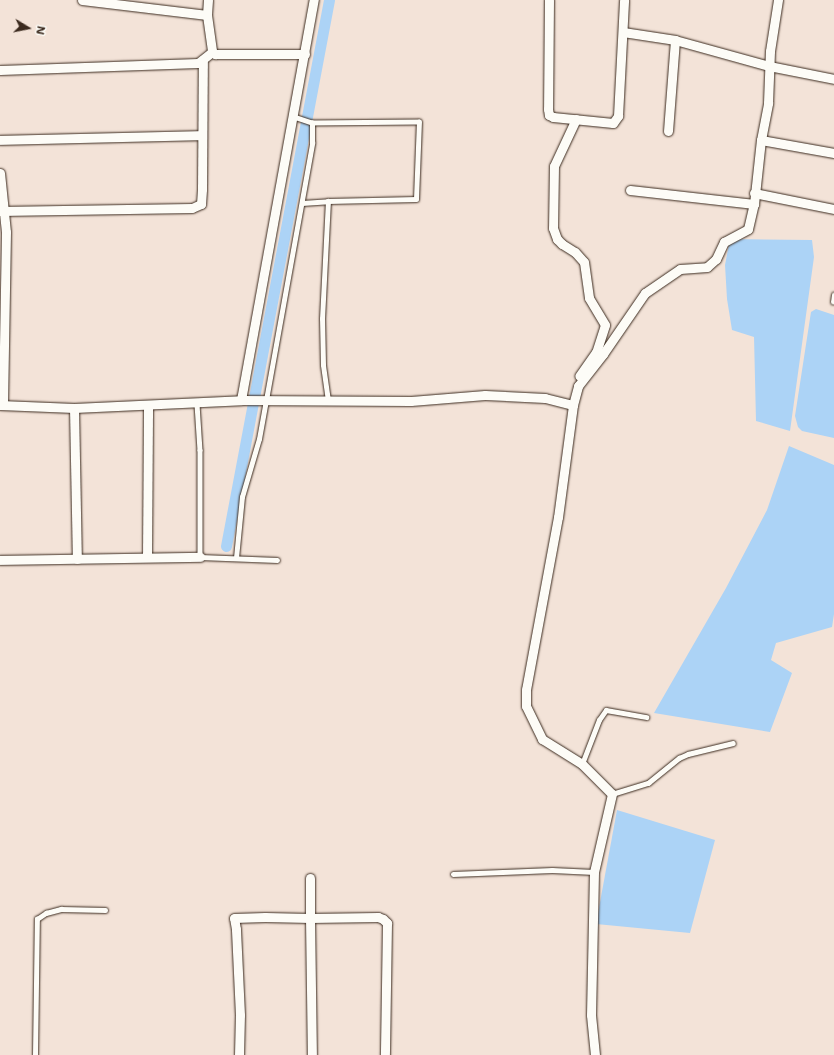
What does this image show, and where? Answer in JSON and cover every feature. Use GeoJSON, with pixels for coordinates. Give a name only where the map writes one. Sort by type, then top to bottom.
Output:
{"type":"FeatureCollection","features":[{"type":"Feature","properties":{"kind":"street"},"geometry":{"type":"LineString","coordinates":[[82,0],[207,15]]}},
{"type":"Feature","properties":{"kind":"street"},"geometry":{"type":"LineString","coordinates":[[208,0],[207,15],[212,52]]}},
{"type":"Feature","properties":{"kind":"street"},"geometry":{"type":"LineString","coordinates":[[240,400],[314,0]]}},
{"type":"Feature","properties":{"kind":"street"},"geometry":{"type":"LineString","coordinates":[[548,0],[549,115],[553,117],[613,123],[616,120],[624,0]]}},
{"type":"Feature","properties":{"kind":"street"},"geometry":{"type":"LineString","coordinates":[[578,386],[603,354],[645,293],[680,269],[707,267],[716,258],[724,242],[748,229],[754,204],[761,140],[768,103],[770,50],[778,0]]}},
{"type":"Feature","properties":{"kind":"street"},"geometry":{"type":"LineString","coordinates":[[623,32],[675,40],[769,66],[834,79]]}},
{"type":"Feature","properties":{"kind":"street"},"geometry":{"type":"LineString","coordinates":[[668,131],[675,40]]}},
{"type":"Feature","properties":{"kind":"street"},"geometry":{"type":"LineString","coordinates":[[212,52],[224,55],[305,54]]}},
{"type":"Feature","properties":{"kind":"street"},"geometry":{"type":"LineString","coordinates":[[0,70],[198,63],[212,52]]}},
{"type":"Feature","properties":{"kind":"street"},"geometry":{"type":"LineString","coordinates":[[2,211],[192,208],[200,204],[202,60]]}},
{"type":"Feature","properties":{"kind":"street"},"geometry":{"type":"LineString","coordinates":[[576,119],[554,166],[553,228],[557,239],[575,252],[584,262],[588,298],[605,324],[596,352],[580,371],[573,405],[558,517],[526,690],[526,706],[542,739],[582,764],[612,794],[594,872],[591,1015],[595,1055]]}},
{"type":"Feature","properties":{"kind":"street"},"geometry":{"type":"LineString","coordinates":[[0,140],[202,135]]}},
{"type":"Feature","properties":{"kind":"street"},"geometry":{"type":"LineString","coordinates":[[761,140],[834,153]]}},
{"type":"Feature","properties":{"kind":"street"},"geometry":{"type":"LineString","coordinates":[[0,173],[2,211],[6,232],[2,405],[74,408],[197,404],[240,400],[260,402],[411,401],[485,395],[545,398],[573,405]]}},
{"type":"Feature","properties":{"kind":"street"},"geometry":{"type":"LineString","coordinates":[[630,190],[754,204]]}},
{"type":"Feature","properties":{"kind":"street"},"geometry":{"type":"LineString","coordinates":[[754,193],[834,209]]}},
{"type":"Feature","properties":{"kind":"street"},"geometry":{"type":"LineString","coordinates":[[148,405],[148,557]]}},
{"type":"Feature","properties":{"kind":"street"},"geometry":{"type":"LineString","coordinates":[[74,408],[77,559]]}},
{"type":"Feature","properties":{"kind":"street"},"geometry":{"type":"LineString","coordinates":[[0,560],[200,557]]}},
{"type":"Feature","properties":{"kind":"street"},"geometry":{"type":"LineString","coordinates":[[310,878],[312,1055]]}},
{"type":"Feature","properties":{"kind":"street"},"geometry":{"type":"LineString","coordinates":[[240,1055],[237,940],[234,918],[378,917],[387,923],[385,1055]]}},
{"type":"Feature","properties":{"kind":"lane"},"geometry":{"type":"LineString","coordinates":[[293,117],[312,123],[419,122],[416,199],[302,203]]}},
{"type":"Feature","properties":{"kind":"lane"},"geometry":{"type":"LineString","coordinates":[[236,558],[242,497],[259,439],[260,402],[276,337],[302,203],[312,143],[312,123]]}},
{"type":"Feature","properties":{"kind":"lane"},"geometry":{"type":"LineString","coordinates":[[328,201],[322,319],[324,365],[328,401]]}},
{"type":"Feature","properties":{"kind":"lane"},"geometry":{"type":"LineString","coordinates":[[833,302],[834,295]]}},
{"type":"Feature","properties":{"kind":"lane"},"geometry":{"type":"LineString","coordinates":[[197,404],[200,450],[200,557],[277,560]]}},
{"type":"Feature","properties":{"kind":"lane"},"geometry":{"type":"LineString","coordinates":[[582,764],[599,720],[606,710],[646,717]]}},
{"type":"Feature","properties":{"kind":"lane"},"geometry":{"type":"LineString","coordinates":[[612,794],[648,783],[678,758],[688,754],[733,743]]}},
{"type":"Feature","properties":{"kind":"lane"},"geometry":{"type":"LineString","coordinates":[[453,874],[552,870],[594,872]]}},
{"type":"Feature","properties":{"kind":"lane"},"geometry":{"type":"LineString","coordinates":[[35,1055],[37,919],[46,912],[60,909],[105,910]]}},
{"type":"Feature","properties":{"kind":"water"},"geometry":{"type":"Polygon","coordinates":[[[730,239],[812,240],[814,257],[790,431],[756,421],[754,337],[732,330],[727,299],[725,265],[730,239]]]}},
{"type":"Feature","properties":{"kind":"water"},"geometry":{"type":"Polygon","coordinates":[[[816,309],[834,315],[834,438],[802,431],[798,427],[795,416],[811,312],[816,309]]]}},
{"type":"Feature","properties":{"kind":"water"},"geometry":{"type":"Polygon","coordinates":[[[789,446],[834,465],[834,614],[832,627],[776,643],[771,660],[792,673],[770,732],[654,713],[726,588],[767,510],[789,446]]]}},
{"type":"Feature","properties":{"kind":"water"},"geometry":{"type":"Polygon","coordinates":[[[617,810],[715,840],[690,933],[596,924],[617,810]]]}},
{"type":"Feature","properties":{"kind":"waterway"},"geometry":{"type":"LineString","coordinates":[[226,546],[329,0]]}}]}
